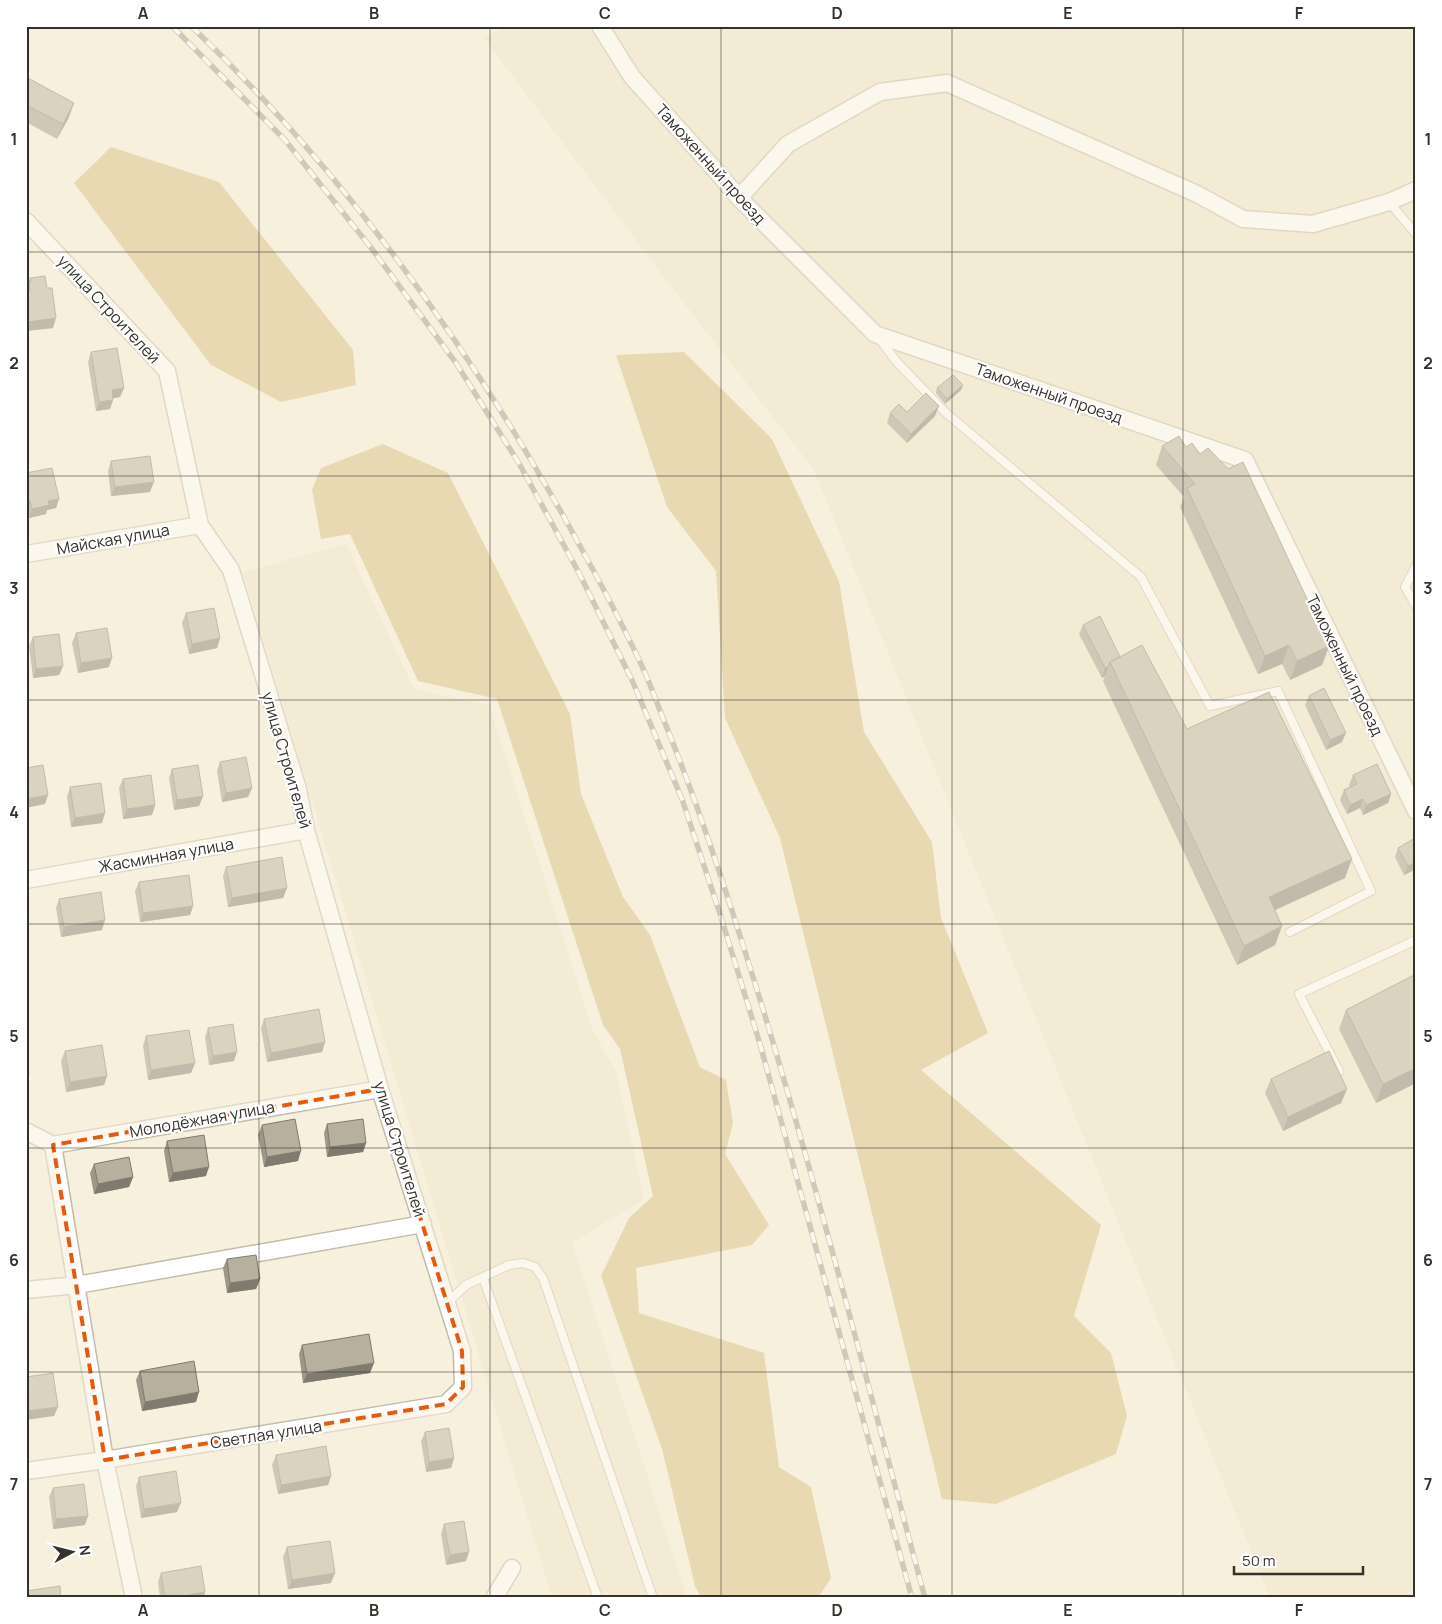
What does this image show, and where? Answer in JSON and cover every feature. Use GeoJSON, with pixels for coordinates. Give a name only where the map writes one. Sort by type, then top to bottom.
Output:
{"type":"FeatureCollection","features":[{"type":"Feature","properties":{"kind":"street","name":"Таможенный проезд"},"geometry":{"type":"LineString","coordinates":[[600,26],[632,77],[739,198],[875,334],[1245,460],[1416,811]]}},
{"type":"Feature","properties":{"kind":"street"},"geometry":{"type":"LineString","coordinates":[[739,198],[788,144],[880,92],[947,83],[1197,194],[1243,219],[1313,224],[1389,202],[1416,190]]}},
{"type":"Feature","properties":{"kind":"street","name":"улица Строителей"},"geometry":{"type":"LineString","coordinates":[[26,221],[167,371],[200,525],[231,570],[298,790],[306,830],[380,1089],[462,1351]]}},
{"type":"Feature","properties":{"kind":"street","name":"Майская улица"},"geometry":{"type":"LineString","coordinates":[[26,554],[200,525]]}},
{"type":"Feature","properties":{"kind":"street","name":"Жасминная улица"},"geometry":{"type":"LineString","coordinates":[[26,880],[306,830]]}},
{"type":"Feature","properties":{"kind":"street","name":"Молодёжная улица"},"geometry":{"type":"LineString","coordinates":[[53,1145],[380,1089]]}},
{"type":"Feature","properties":{"kind":"street"},"geometry":{"type":"LineString","coordinates":[[26,1131],[53,1145],[105,1460],[134,1598]]}},
{"type":"Feature","properties":{"kind":"street"},"geometry":{"type":"LineString","coordinates":[[26,1290],[77,1285],[423,1224]]}},
{"type":"Feature","properties":{"kind":"street","name":"Светлая улица"},"geometry":{"type":"LineString","coordinates":[[26,1471],[105,1460],[446,1404],[462,1387],[462,1351]]}},
{"type":"Feature","properties":{"kind":"street"},"geometry":{"type":"LineString","coordinates":[[494,1598],[512,1568]]}},
{"type":"Feature","properties":{"kind":"lane"},"geometry":{"type":"LineString","coordinates":[[1389,202],[1416,234]]}},
{"type":"Feature","properties":{"kind":"lane"},"geometry":{"type":"LineString","coordinates":[[875,334],[896,361],[946,413],[1141,577],[1210,706],[1278,691],[1371,891],[1290,932]]}},
{"type":"Feature","properties":{"kind":"lane"},"geometry":{"type":"LineString","coordinates":[[1416,566],[1405,587],[1416,606]]}},
{"type":"Feature","properties":{"kind":"lane"},"geometry":{"type":"LineString","coordinates":[[1339,1071],[1299,994],[1416,940]]}},
{"type":"Feature","properties":{"kind":"lane"},"geometry":{"type":"LineString","coordinates":[[447,1304],[466,1285],[509,1265],[523,1263],[535,1267],[543,1278],[654,1598]]}},
{"type":"Feature","properties":{"kind":"lane"},"geometry":{"type":"LineString","coordinates":[[483,1278],[598,1598]]}},
{"type":"Feature","properties":{"kind":"highlighted area"},"geometry":{"type":"Polygon","coordinates":[[[380,1089],[462,1351],[463,1387],[446,1404],[105,1460],[53,1145],[380,1089]]]}},
{"type":"Feature","properties":{"kind":"shaded area"},"geometry":{"type":"Polygon","coordinates":[[[507,26],[1416,26],[1416,1598],[1270,1598],[814,470],[666,280],[484,38],[507,26]]]}},
{"type":"Feature","properties":{"kind":"shaded area"},"geometry":{"type":"Polygon","coordinates":[[[111,147],[219,182],[353,350],[356,385],[281,402],[211,365],[74,183],[111,147]]]}},
{"type":"Feature","properties":{"kind":"shaded area"},"geometry":{"type":"Polygon","coordinates":[[[684,352],[772,439],[839,581],[864,732],[932,842],[941,918],[988,1033],[921,1070],[1101,1225],[1074,1316],[1111,1353],[1127,1416],[1116,1454],[996,1504],[942,1499],[780,838],[725,718],[716,571],[667,507],[616,355],[684,352]]]}},
{"type":"Feature","properties":{"kind":"shaded area"},"geometry":{"type":"Polygon","coordinates":[[[383,444],[448,473],[570,714],[581,794],[623,897],[650,935],[700,1067],[726,1080],[733,1123],[725,1154],[769,1225],[752,1245],[636,1268],[639,1313],[764,1353],[779,1467],[811,1487],[831,1578],[818,1598],[701,1598],[695,1586],[662,1449],[601,1276],[629,1218],[653,1196],[620,1049],[603,1025],[497,699],[418,681],[350,534],[321,539],[312,490],[321,468],[383,444]]]}},
{"type":"Feature","properties":{"kind":"shaded area"},"geometry":{"type":"Polygon","coordinates":[[[346,544],[414,689],[489,705],[593,1031],[616,1072],[644,1199],[572,1243],[687,1598],[552,1598],[243,572],[346,544]]]}},
{"type":"Feature","properties":{"kind":"building"},"geometry":{"type":"Polygon","coordinates":[[[26,77],[74,103],[63,124],[26,105],[26,77]]]}},
{"type":"Feature","properties":{"kind":"building"},"geometry":{"type":"Polygon","coordinates":[[[45,276],[47,288],[52,288],[56,318],[28,322],[26,291],[30,291],[30,278],[45,276]]]}},
{"type":"Feature","properties":{"kind":"building"},"geometry":{"type":"Polygon","coordinates":[[[117,348],[124,388],[112,390],[113,400],[99,402],[91,352],[117,348]]]}},
{"type":"Feature","properties":{"kind":"building"},"geometry":{"type":"Polygon","coordinates":[[[953,375],[963,385],[947,399],[937,388],[953,375]]]}},
{"type":"Feature","properties":{"kind":"building"},"geometry":{"type":"Polygon","coordinates":[[[926,393],[939,406],[911,434],[890,413],[899,404],[907,412],[926,393]]]}},
{"type":"Feature","properties":{"kind":"building"},"geometry":{"type":"Polygon","coordinates":[[[1179,436],[1186,447],[1192,443],[1200,454],[1208,448],[1228,469],[1243,462],[1329,646],[1297,661],[1289,645],[1265,656],[1187,488],[1195,484],[1162,446],[1179,436]]]}},
{"type":"Feature","properties":{"kind":"building"},"geometry":{"type":"Polygon","coordinates":[[[150,456],[154,482],[115,487],[111,461],[150,456]]]}},
{"type":"Feature","properties":{"kind":"building"},"geometry":{"type":"Polygon","coordinates":[[[52,468],[59,499],[48,501],[49,505],[32,509],[30,501],[26,502],[26,473],[52,468]]]}},
{"type":"Feature","properties":{"kind":"building"},"geometry":{"type":"Polygon","coordinates":[[[214,608],[220,638],[192,644],[186,613],[214,608]]]}},
{"type":"Feature","properties":{"kind":"building"},"geometry":{"type":"Polygon","coordinates":[[[1100,616],[1120,657],[1110,662],[1108,667],[1105,668],[1083,625],[1100,616]]]}},
{"type":"Feature","properties":{"kind":"building"},"geometry":{"type":"Polygon","coordinates":[[[107,628],[112,658],[81,663],[76,633],[107,628]]]}},
{"type":"Feature","properties":{"kind":"building"},"geometry":{"type":"Polygon","coordinates":[[[59,634],[63,666],[36,669],[33,637],[59,634]]]}},
{"type":"Feature","properties":{"kind":"building"},"geometry":{"type":"Polygon","coordinates":[[[1142,645],[1187,729],[1269,692],[1352,859],[1269,897],[1282,926],[1244,946],[1110,662],[1142,645]]]}},
{"type":"Feature","properties":{"kind":"building"},"geometry":{"type":"Polygon","coordinates":[[[1324,688],[1346,733],[1330,740],[1309,696],[1324,688]]]}},
{"type":"Feature","properties":{"kind":"building"},"geometry":{"type":"Polygon","coordinates":[[[246,757],[252,788],[226,793],[220,762],[246,757]]]}},
{"type":"Feature","properties":{"kind":"building"},"geometry":{"type":"Polygon","coordinates":[[[1377,764],[1391,794],[1366,805],[1363,799],[1350,805],[1344,790],[1357,784],[1353,775],[1377,764]]]}},
{"type":"Feature","properties":{"kind":"building"},"geometry":{"type":"Polygon","coordinates":[[[43,765],[48,795],[26,799],[26,768],[43,765]]]}},
{"type":"Feature","properties":{"kind":"building"},"geometry":{"type":"Polygon","coordinates":[[[198,765],[203,796],[177,800],[172,769],[198,765]]]}},
{"type":"Feature","properties":{"kind":"building"},"geometry":{"type":"Polygon","coordinates":[[[151,775],[155,805],[127,809],[123,779],[151,775]]]}},
{"type":"Feature","properties":{"kind":"building"},"geometry":{"type":"Polygon","coordinates":[[[101,783],[105,813],[75,818],[70,787],[101,783]]]}},
{"type":"Feature","properties":{"kind":"building"},"geometry":{"type":"Polygon","coordinates":[[[1415,838],[1416,862],[1408,866],[1398,848],[1415,838]]]}},
{"type":"Feature","properties":{"kind":"building"},"geometry":{"type":"Polygon","coordinates":[[[282,857],[287,888],[232,898],[226,867],[282,857]]]}},
{"type":"Feature","properties":{"kind":"building"},"geometry":{"type":"Polygon","coordinates":[[[189,875],[193,906],[143,913],[139,882],[189,875]]]}},
{"type":"Feature","properties":{"kind":"building"},"geometry":{"type":"Polygon","coordinates":[[[101,892],[105,920],[64,927],[59,899],[101,892]]]}},
{"type":"Feature","properties":{"kind":"building"},"geometry":{"type":"Polygon","coordinates":[[[1416,974],[1416,1068],[1383,1084],[1346,1010],[1416,974]]]}},
{"type":"Feature","properties":{"kind":"building"},"geometry":{"type":"Polygon","coordinates":[[[319,1009],[325,1042],[271,1053],[264,1019],[319,1009]]]}},
{"type":"Feature","properties":{"kind":"building"},"geometry":{"type":"Polygon","coordinates":[[[233,1024],[237,1052],[213,1056],[208,1028],[233,1024]]]}},
{"type":"Feature","properties":{"kind":"building"},"geometry":{"type":"Polygon","coordinates":[[[189,1030],[195,1063],[151,1070],[146,1036],[189,1030]]]}},
{"type":"Feature","properties":{"kind":"building"},"geometry":{"type":"Polygon","coordinates":[[[102,1045],[107,1076],[70,1082],[65,1051],[102,1045]]]}},
{"type":"Feature","properties":{"kind":"building"},"geometry":{"type":"Polygon","coordinates":[[[26,1046],[29,1074],[26,1074],[26,1046]]]}},
{"type":"Feature","properties":{"kind":"building"},"geometry":{"type":"Polygon","coordinates":[[[1329,1051],[1347,1089],[1288,1117],[1271,1079],[1329,1051]]]}},
{"type":"Feature","properties":{"kind":"building"},"geometry":{"type":"Polygon","coordinates":[[[295,1119],[301,1151],[267,1157],[262,1125],[295,1119]]]}},
{"type":"Feature","properties":{"kind":"building"},"geometry":{"type":"Polygon","coordinates":[[[363,1119],[366,1143],[330,1147],[327,1124],[363,1119]]]}},
{"type":"Feature","properties":{"kind":"building"},"geometry":{"type":"Polygon","coordinates":[[[204,1135],[209,1167],[173,1173],[167,1141],[204,1135]]]}},
{"type":"Feature","properties":{"kind":"building"},"geometry":{"type":"Polygon","coordinates":[[[129,1157],[133,1177],[98,1184],[94,1164],[129,1157]]]}},
{"type":"Feature","properties":{"kind":"building"},"geometry":{"type":"Polygon","coordinates":[[[256,1255],[260,1279],[230,1283],[227,1259],[256,1255]]]}},
{"type":"Feature","properties":{"kind":"building"},"geometry":{"type":"Polygon","coordinates":[[[369,1334],[374,1363],[307,1374],[302,1345],[369,1334]]]}},
{"type":"Feature","properties":{"kind":"building"},"geometry":{"type":"Polygon","coordinates":[[[194,1361],[199,1392],[145,1402],[140,1371],[194,1361]]]}},
{"type":"Feature","properties":{"kind":"building"},"geometry":{"type":"Polygon","coordinates":[[[53,1373],[58,1407],[26,1411],[26,1377],[53,1373]]]}},
{"type":"Feature","properties":{"kind":"building"},"geometry":{"type":"Polygon","coordinates":[[[449,1428],[454,1458],[429,1462],[425,1432],[449,1428]]]}},
{"type":"Feature","properties":{"kind":"building"},"geometry":{"type":"Polygon","coordinates":[[[326,1446],[331,1476],[281,1485],[276,1455],[326,1446]]]}},
{"type":"Feature","properties":{"kind":"building"},"geometry":{"type":"Polygon","coordinates":[[[176,1471],[181,1503],[144,1509],[139,1477],[176,1471]]]}},
{"type":"Feature","properties":{"kind":"building"},"geometry":{"type":"Polygon","coordinates":[[[84,1484],[88,1516],[56,1519],[53,1488],[84,1484]]]}},
{"type":"Feature","properties":{"kind":"building"},"geometry":{"type":"Polygon","coordinates":[[[464,1521],[469,1552],[450,1555],[444,1524],[464,1521]]]}},
{"type":"Feature","properties":{"kind":"building"},"geometry":{"type":"Polygon","coordinates":[[[330,1541],[335,1573],[292,1580],[287,1547],[330,1541]]]}},
{"type":"Feature","properties":{"kind":"building"},"geometry":{"type":"Polygon","coordinates":[[[201,1566],[205,1592],[165,1598],[161,1573],[201,1566]]]}},
{"type":"Feature","properties":{"kind":"building"},"geometry":{"type":"Polygon","coordinates":[[[60,1586],[61,1598],[26,1598],[26,1591],[60,1586]]]}},
{"type":"Feature","properties":{"kind":"railway"},"geometry":{"type":"LineString","coordinates":[[172,26],[285,140],[372,249],[456,363],[520,465],[579,573],[632,680],[682,799],[760,1044],[912,1598]]}},
{"type":"Feature","properties":{"kind":"railway"},"geometry":{"type":"LineString","coordinates":[[191,26],[247,82],[351,200],[445,326],[530,458],[619,618],[646,675],[707,835],[763,1009],[826,1229],[925,1598]]}}]}
